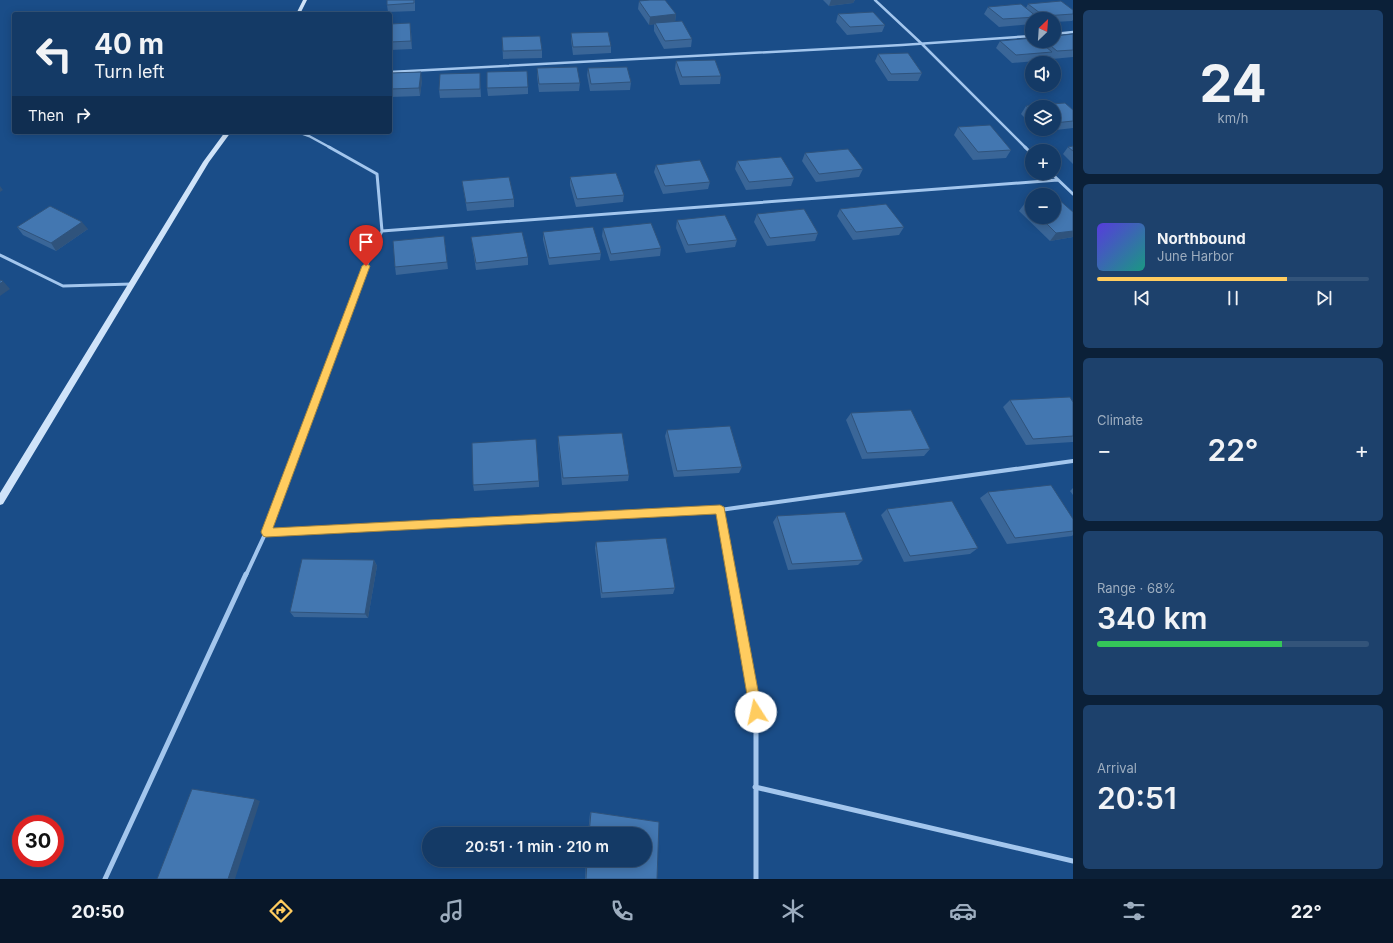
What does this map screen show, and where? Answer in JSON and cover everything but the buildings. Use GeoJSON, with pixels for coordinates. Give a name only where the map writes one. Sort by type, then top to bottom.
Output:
{"type":"FeatureCollection","features":[{"type":"Feature","properties":{"kind":"street"},"geometry":{"type":"LineString","coordinates":[[299,12],[305,0]]}},
{"type":"Feature","properties":{"kind":"street"},"geometry":{"type":"LineString","coordinates":[[875,0],[922,44],[1025,147]]}},
{"type":"Feature","properties":{"kind":"street"},"geometry":{"type":"LineString","coordinates":[[1061,33],[1073,32]]}},
{"type":"Feature","properties":{"kind":"street"},"geometry":{"type":"LineString","coordinates":[[392,72],[922,44],[1025,37]]}},
{"type":"Feature","properties":{"kind":"street"},"geometry":{"type":"LineString","coordinates":[[0,501],[206,162],[227,134]]}},
{"type":"Feature","properties":{"kind":"street"},"geometry":{"type":"LineString","coordinates":[[105,879],[266,532],[361,277],[382,230],[378,174],[304,134]]}},
{"type":"Feature","properties":{"kind":"street"},"geometry":{"type":"LineString","coordinates":[[382,230],[1058,180],[1073,194]]}},
{"type":"Feature","properties":{"kind":"street"},"geometry":{"type":"LineString","coordinates":[[0,255],[63,286],[132,284]]}},
{"type":"Feature","properties":{"kind":"street"},"geometry":{"type":"LineString","coordinates":[[266,532],[720,510],[1073,461]]}},
{"type":"Feature","properties":{"kind":"street"},"geometry":{"type":"LineString","coordinates":[[720,510],[756,712],[756,879]]}},
{"type":"Feature","properties":{"kind":"street"},"geometry":{"type":"LineString","coordinates":[[756,787],[1073,861]]}},
{"type":"Feature","properties":{"kind":"route"},"geometry":{"type":"LineString","coordinates":[[366,266],[266,532],[720,510],[756,712]]}}]}
